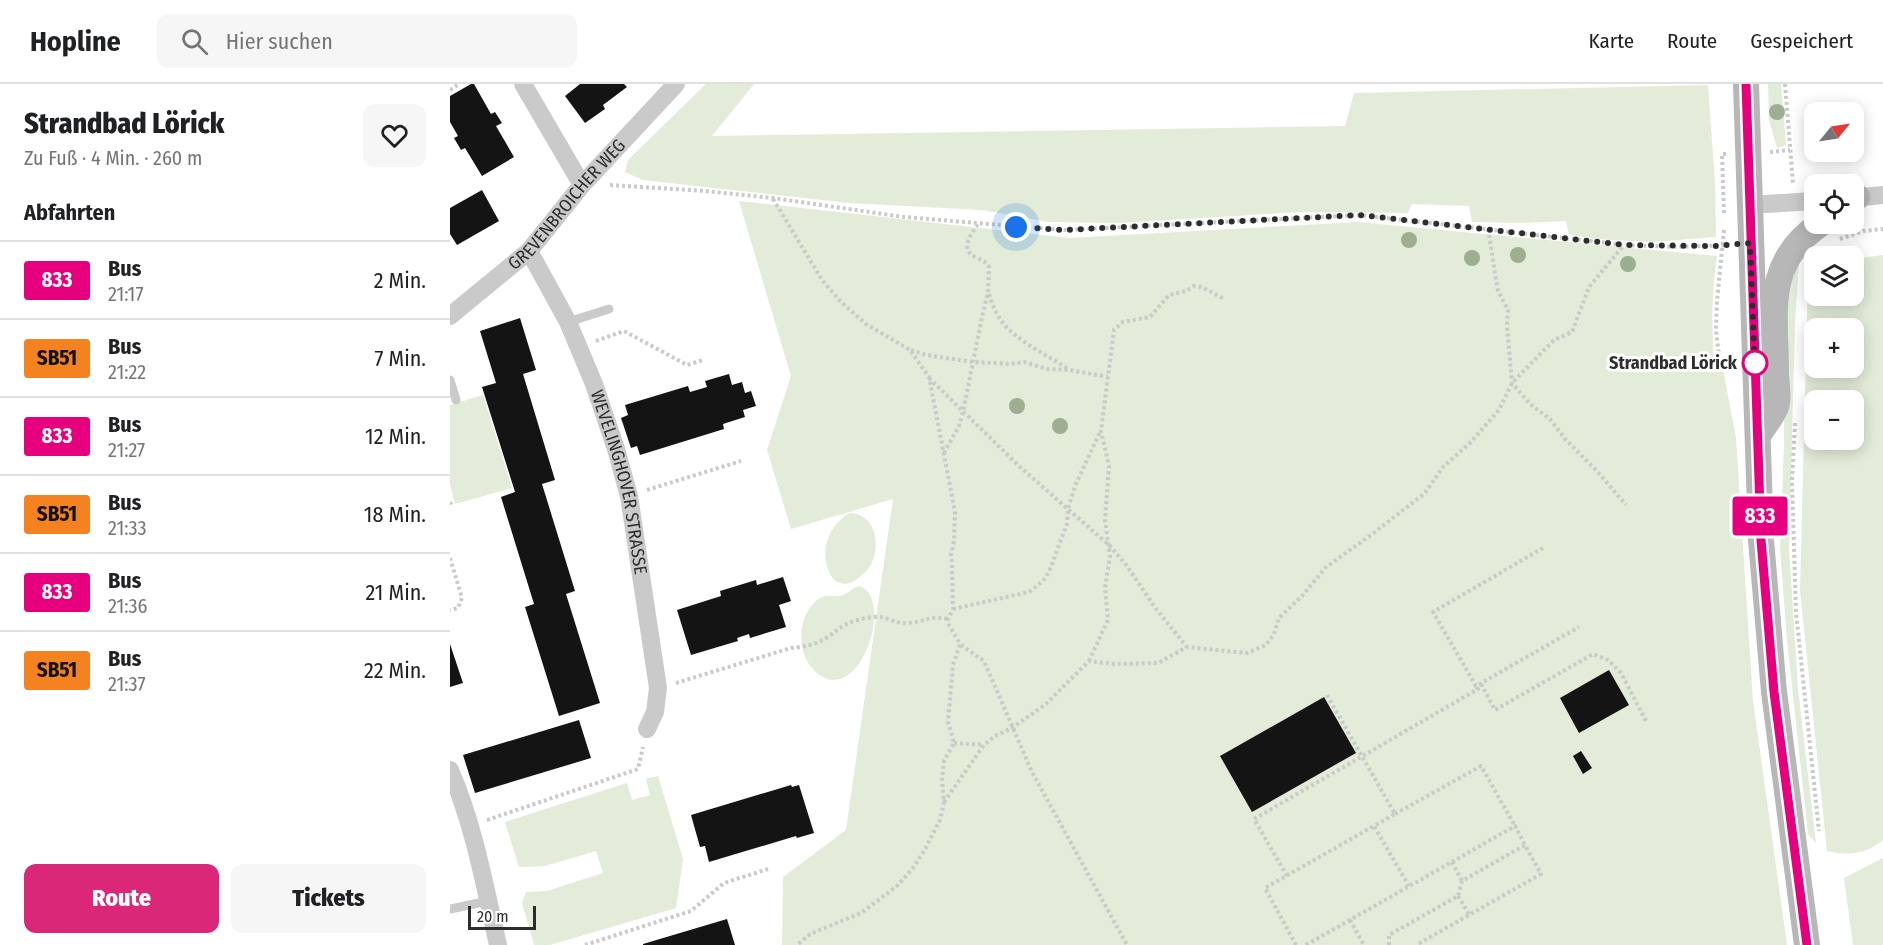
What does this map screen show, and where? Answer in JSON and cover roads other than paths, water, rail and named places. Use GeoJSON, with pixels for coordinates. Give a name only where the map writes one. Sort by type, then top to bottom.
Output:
{"type":"FeatureCollection","features":[{"type":"Feature","properties":{"kind":"main road"},"geometry":{"type":"LineString","coordinates":[[1746,84],[1761,540],[1774,692],[1807,945]]}},
{"type":"Feature","properties":{"kind":"main road"},"geometry":{"type":"LineString","coordinates":[[1758,436],[1777,407],[1776,296],[1779,274],[1785,261],[1806,234]]}},
{"type":"Feature","properties":{"kind":"street"},"geometry":{"type":"LineString","coordinates":[[522,84],[582,184]]}},
{"type":"Feature","properties":{"kind":"street","name":"GREVENBROICHER WEG"},"geometry":{"type":"LineString","coordinates":[[450,316],[529,251],[582,184],[676,84]]}},
{"type":"Feature","properties":{"kind":"street"},"geometry":{"type":"LineString","coordinates":[[1864,197],[1883,195]]}},
{"type":"Feature","properties":{"kind":"street"},"geometry":{"type":"LineString","coordinates":[[1749,206],[1804,202]]}},
{"type":"Feature","properties":{"kind":"street","name":"WEVELINGHOVER STRASSE"},"geometry":{"type":"LineString","coordinates":[[529,251],[579,346],[616,448],[629,496],[658,688],[656,712],[647,729]]}},
{"type":"Feature","properties":{"kind":"street"},"geometry":{"type":"LineString","coordinates":[[450,770],[459,789],[470,826],[498,945]]}},
{"type":"Feature","properties":{"kind":"lane"},"geometry":{"type":"LineString","coordinates":[[568,322],[609,309]]}},
{"type":"Feature","properties":{"kind":"lane"},"geometry":{"type":"LineString","coordinates":[[450,380],[456,400]]}},
{"type":"Feature","properties":{"kind":"lane"},"geometry":{"type":"LineString","coordinates":[[450,909],[488,901]]}},
{"type":"Feature","properties":{"kind":"place","name":"Strandbad Lörick"},"geometry":{"type":"Point","coordinates":[1755,363]}}]}
